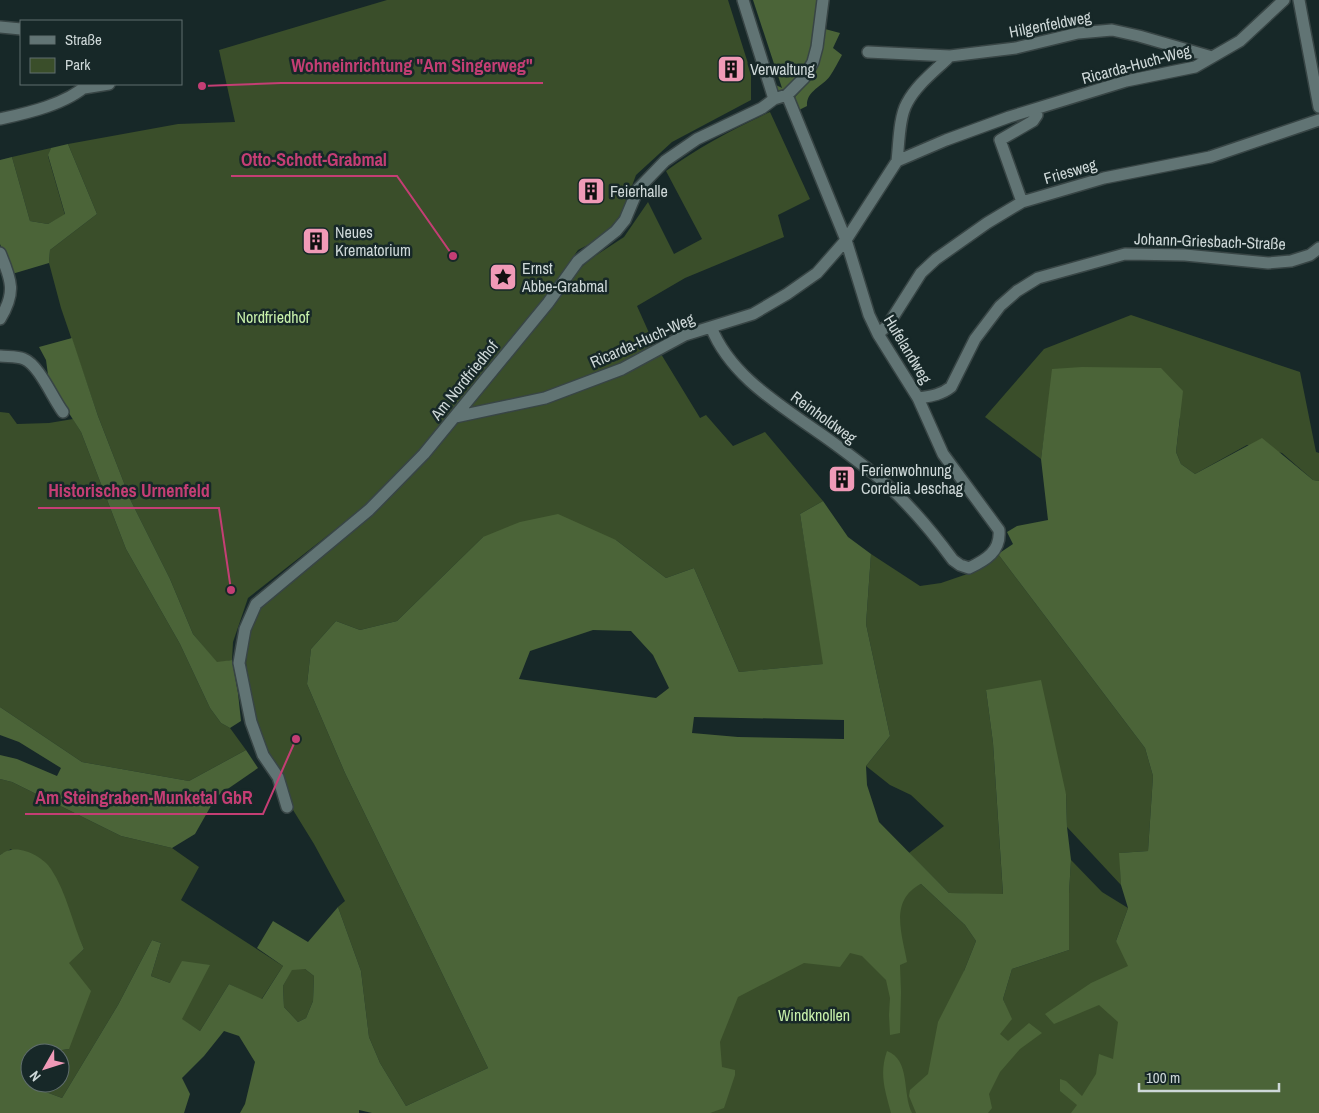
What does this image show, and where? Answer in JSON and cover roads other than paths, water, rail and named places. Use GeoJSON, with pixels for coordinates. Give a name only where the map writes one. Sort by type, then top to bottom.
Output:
{"type":"FeatureCollection","features":[{"type":"Feature","properties":{"kind":"street"},"geometry":{"type":"LineString","coordinates":[[743,0],[774,99],[788,95],[804,78],[813,62],[817,47],[823,1]]}},
{"type":"Feature","properties":{"kind":"street","name":"Ricarda-Huch-Weg"},"geometry":{"type":"LineString","coordinates":[[455,417],[546,398],[622,369],[685,335],[753,314],[817,273],[846,240],[897,161],[946,140],[1009,117],[1126,81],[1196,67],[1240,41],[1284,0]]}},
{"type":"Feature","properties":{"kind":"street"},"geometry":{"type":"LineString","coordinates":[[1299,0],[1319,107]]}},
{"type":"Feature","properties":{"kind":"street"},"geometry":{"type":"LineString","coordinates":[[0,27],[20,28]]}},
{"type":"Feature","properties":{"kind":"street","name":"Hilgenfeldweg"},"geometry":{"type":"LineString","coordinates":[[868,52],[950,56],[1016,48],[1078,33],[1112,30],[1212,57]]}},
{"type":"Feature","properties":{"kind":"street"},"geometry":{"type":"LineString","coordinates":[[897,161],[906,104],[919,85],[950,56]]}},
{"type":"Feature","properties":{"kind":"street"},"geometry":{"type":"LineString","coordinates":[[0,119],[51,105],[86,86]]}},
{"type":"Feature","properties":{"kind":"street","name":"Hufelandweg"},"geometry":{"type":"LineString","coordinates":[[788,95],[846,240],[869,314],[878,334],[918,398],[943,454],[999,530],[1000,540],[991,555],[969,568]]}},
{"type":"Feature","properties":{"kind":"street","name":"Am Nordfriedhof"},"geometry":{"type":"LineString","coordinates":[[287,807],[278,777],[263,756],[250,717],[239,663],[245,629],[256,604],[369,510],[424,454],[548,303],[578,261],[616,232],[625,220],[638,189],[660,166],[697,139],[762,108],[774,99]]}},
{"type":"Feature","properties":{"kind":"street"},"geometry":{"type":"LineString","coordinates":[[1022,202],[1000,140],[1033,121],[1037,115],[1036,110]]}},
{"type":"Feature","properties":{"kind":"street","name":"Friesweg"},"geometry":{"type":"LineString","coordinates":[[878,334],[888,325],[921,273],[936,259],[987,222],[1022,202],[1104,178],[1210,157],[1319,120]]}},
{"type":"Feature","properties":{"kind":"street","name":"Johann-Griesbach-Straße"},"geometry":{"type":"LineString","coordinates":[[918,398],[936,396],[951,387],[975,340],[1000,306],[1017,291],[1038,278],[1125,254],[1186,255],[1268,263],[1291,261],[1310,255],[1319,248]]}},
{"type":"Feature","properties":{"kind":"street"},"geometry":{"type":"LineString","coordinates":[[0,253],[9,273],[11,293],[8,306],[0,319]]}},
{"type":"Feature","properties":{"kind":"street","name":"Reinholdweg"},"geometry":{"type":"LineString","coordinates":[[711,326],[718,343],[728,359],[744,376],[779,405],[875,474],[917,516],[953,560],[969,568]]}},
{"type":"Feature","properties":{"kind":"street"},"geometry":{"type":"LineString","coordinates":[[0,356],[22,358],[33,364],[63,412]]}},
{"type":"Feature","properties":{"kind":"place","name":"Verwaltung"},"geometry":{"type":"Point","coordinates":[731,69]}},
{"type":"Feature","properties":{"kind":"place","name":"Wohneinrichtung \"Am Singerweg\""},"geometry":{"type":"Point","coordinates":[202,86]}},
{"type":"Feature","properties":{"kind":"place","name":"Feierhalle"},"geometry":{"type":"Point","coordinates":[591,191]}},
{"type":"Feature","properties":{"kind":"place","name":"Neues Krematorium"},"geometry":{"type":"Point","coordinates":[316,241]}},
{"type":"Feature","properties":{"kind":"place","name":"Otto-Schott-Grabmal"},"geometry":{"type":"Point","coordinates":[453,256]}},
{"type":"Feature","properties":{"kind":"place","name":"Ernst Abbe-Grabmal"},"geometry":{"type":"Point","coordinates":[503,277]}},
{"type":"Feature","properties":{"kind":"place","name":"Ferienwohnung Cordelia Jeschag"},"geometry":{"type":"Point","coordinates":[842,479]}},
{"type":"Feature","properties":{"kind":"place","name":"Historisches Urnenfeld"},"geometry":{"type":"Point","coordinates":[231,590]}},
{"type":"Feature","properties":{"kind":"place","name":"Am Steingraben-Munketal GbR"},"geometry":{"type":"Point","coordinates":[296,739]}},
{"type":"Feature","properties":{"kind":"park label","name":"Nordfriedhof"},"geometry":{"type":"Point","coordinates":[273,317]}},
{"type":"Feature","properties":{"kind":"park label","name":"Windknollen"},"geometry":{"type":"Point","coordinates":[814,1015]}}]}
